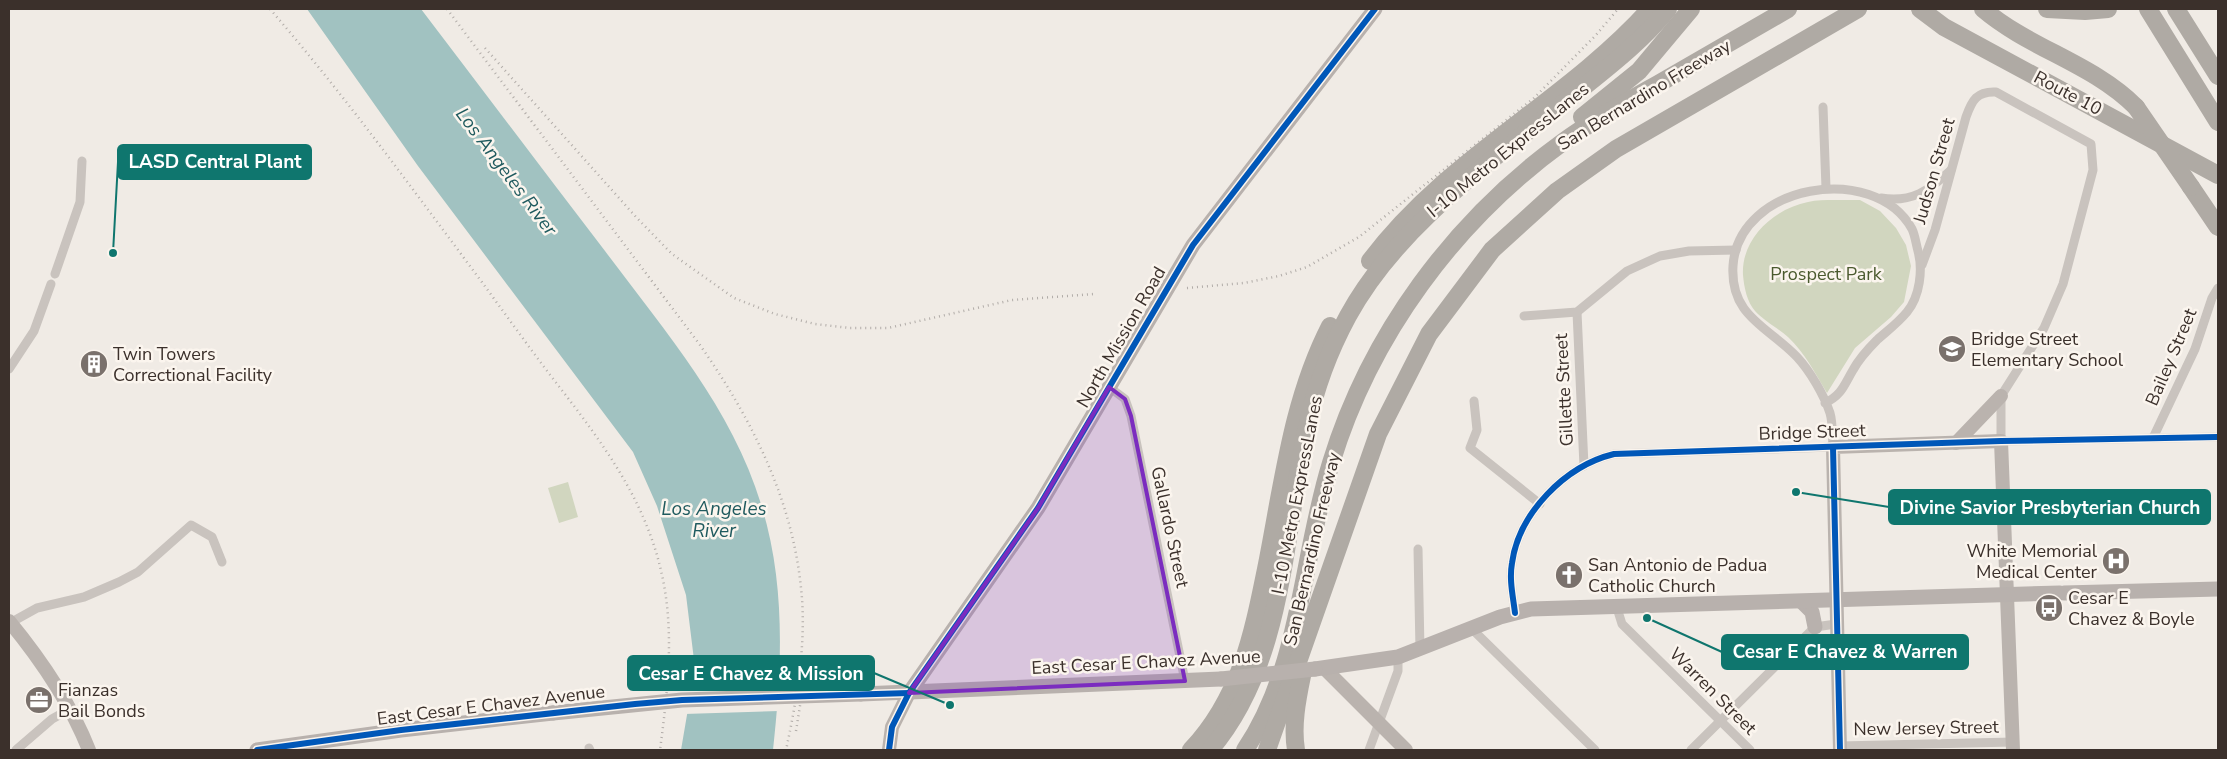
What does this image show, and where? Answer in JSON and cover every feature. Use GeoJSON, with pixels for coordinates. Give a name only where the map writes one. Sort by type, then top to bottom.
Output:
{"type":"FeatureCollection","features":[{"type":"Feature","properties":{"kind":"highway","name":"I-10 Metro ExpressLanes"},"geometry":{"type":"LineString","coordinates":[[1191,750],[1219,717],[1232,692],[1244,660],[1257,614],[1295,422],[1304,386],[1319,347],[1339,308],[1372,258],[1416,206],[1445,180],[1605,53],[1650,9]]}},
{"type":"Feature","properties":{"kind":"highway","name":"I-10 Metro ExpressLanes"},"geometry":{"type":"LineString","coordinates":[[1210,750],[1234,717],[1262,655],[1273,618],[1307,426],[1316,391],[1331,350],[1348,316],[1372,277],[1400,242],[1433,210],[1626,53],[1668,9]]}},
{"type":"Feature","properties":{"kind":"highway"},"geometry":{"type":"LineString","coordinates":[[1362,382],[1386,322],[1444,237],[1473,205],[1503,178],[1639,71],[1691,9]]}},
{"type":"Feature","properties":{"kind":"highway","name":"San Bernardino Freeway"},"geometry":{"type":"LineString","coordinates":[[1245,750],[1261,722],[1282,671],[1298,615],[1316,521],[1330,464],[1362,382],[1389,332],[1421,283],[1470,224],[1519,177],[1589,124],[1788,9]]}},
{"type":"Feature","properties":{"kind":"highway","name":"San Bernardino Freeway"},"geometry":{"type":"LineString","coordinates":[[1323,590],[1378,434],[1429,334],[1492,250],[1557,191],[1616,149],[1858,9]]}},
{"type":"Feature","properties":{"kind":"highway","name":"Route 10"},"geometry":{"type":"LineString","coordinates":[[1920,9],[1952,31],[2218,175]]}},
{"type":"Feature","properties":{"kind":"highway"},"geometry":{"type":"LineString","coordinates":[[1983,9],[2010,28],[2105,80],[2136,107],[2218,227]]}},
{"type":"Feature","properties":{"kind":"highway"},"geometry":{"type":"LineString","coordinates":[[2047,9],[2085,12],[2108,9]]}},
{"type":"Feature","properties":{"kind":"highway"},"geometry":{"type":"LineString","coordinates":[[2176,9],[2218,76]]}},
{"type":"Feature","properties":{"kind":"highway"},"geometry":{"type":"LineString","coordinates":[[2151,14],[2218,122]]}},
{"type":"Feature","properties":{"kind":"highway"},"geometry":{"type":"LineString","coordinates":[[1295,745],[1298,695],[1323,590]]}},
{"type":"Feature","properties":{"kind":"highway"},"geometry":{"type":"LineString","coordinates":[[1267,750],[1323,590]]}},
{"type":"Feature","properties":{"kind":"main road","name":"North Mission Road"},"geometry":{"type":"LineString","coordinates":[[909,693],[1038,508],[1193,245],[1375,9]]}},
{"type":"Feature","properties":{"kind":"main road","name":"East Cesar E Chavez Avenue"},"geometry":{"type":"LineString","coordinates":[[257,750],[401,730],[682,700],[909,693],[1185,681],[1319,669],[1398,657],[1515,613],[1549,608],[1616,608],[2008,594],[2218,589]]}},
{"type":"Feature","properties":{"kind":"main road"},"geometry":{"type":"LineString","coordinates":[[1802,602],[1812,612],[1815,626]]}},
{"type":"Feature","properties":{"kind":"street","name":"Judson Street"},"geometry":{"type":"LineString","coordinates":[[1825,403],[1837,398],[1846,386],[1862,356],[1908,312],[1914,300],[1922,265],[1935,230],[1972,102],[1978,94],[1986,91],[1996,92],[2091,144],[2093,170],[2062,284],[2044,328],[2001,396]]}},
{"type":"Feature","properties":{"kind":"street"},"geometry":{"type":"LineString","coordinates":[[1823,107],[1826,188]]}},
{"type":"Feature","properties":{"kind":"street"},"geometry":{"type":"LineString","coordinates":[[55,274],[80,202],[82,161]]}},
{"type":"Feature","properties":{"kind":"street"},"geometry":{"type":"LineString","coordinates":[[1840,748],[1835,601],[1833,446],[1830,413],[1816,384],[1798,358],[1749,316],[1735,284],[1733,266],[1736,250],[1749,226],[1768,208],[1797,194],[1826,188],[1850,190],[1898,201],[1917,195],[1936,184],[1951,170]]}},
{"type":"Feature","properties":{"kind":"street"},"geometry":{"type":"LineString","coordinates":[[1874,197],[1895,209],[1912,230],[1922,265]]}},
{"type":"Feature","properties":{"kind":"street"},"geometry":{"type":"LineString","coordinates":[[1524,316],[1577,312],[1628,272],[1660,256],[1688,251],[1736,250]]}},
{"type":"Feature","properties":{"kind":"street"},"geometry":{"type":"LineString","coordinates":[[9,369],[34,331],[52,284]]}},
{"type":"Feature","properties":{"kind":"street","name":"Bailey Street"},"geometry":{"type":"LineString","coordinates":[[2153,438],[2195,349],[2212,298],[2218,288]]}},
{"type":"Feature","properties":{"kind":"street","name":"Gillette Street"},"geometry":{"type":"LineString","coordinates":[[1577,312],[1584,466]]}},
{"type":"Feature","properties":{"kind":"street","name":"Gallardo Street"},"geometry":{"type":"LineString","coordinates":[[1109,387],[1125,399],[1132,416],[1185,681]]}},
{"type":"Feature","properties":{"kind":"street"},"geometry":{"type":"LineString","coordinates":[[2001,396],[2001,441],[2013,746]]}},
{"type":"Feature","properties":{"kind":"street"},"geometry":{"type":"LineString","coordinates":[[1956,443],[2001,396]]}},
{"type":"Feature","properties":{"kind":"street"},"geometry":{"type":"LineString","coordinates":[[1474,401],[1477,430],[1470,448],[1540,504]]}},
{"type":"Feature","properties":{"kind":"street","name":"Bridge Street"},"geometry":{"type":"LineString","coordinates":[[1515,613],[1510,577],[1512,562],[1526,522],[1563,480],[1584,466],[1614,454],[2001,441],[2218,437]]}},
{"type":"Feature","properties":{"kind":"street"},"geometry":{"type":"LineString","coordinates":[[89,750],[70,708],[42,662],[10,622],[37,608],[84,597],[138,572],[191,525],[212,537],[222,562]]}},
{"type":"Feature","properties":{"kind":"street"},"geometry":{"type":"LineString","coordinates":[[1418,549],[1420,650]]}},
{"type":"Feature","properties":{"kind":"street","name":"Warren Street"},"geometry":{"type":"LineString","coordinates":[[1616,608],[1622,624],[1750,750]]}},
{"type":"Feature","properties":{"kind":"street"},"geometry":{"type":"LineString","coordinates":[[1692,750],[1815,626],[1836,624]]}},
{"type":"Feature","properties":{"kind":"street"},"geometry":{"type":"LineString","coordinates":[[1472,629],[1595,750]]}},
{"type":"Feature","properties":{"kind":"street"},"geometry":{"type":"LineString","coordinates":[[1369,750],[1398,672],[1398,657]]}},
{"type":"Feature","properties":{"kind":"street"},"geometry":{"type":"LineString","coordinates":[[1319,669],[1406,750]]}},
{"type":"Feature","properties":{"kind":"street"},"geometry":{"type":"LineString","coordinates":[[889,750],[892,727],[909,693]]}},
{"type":"Feature","properties":{"kind":"street"},"geometry":{"type":"LineString","coordinates":[[16,750],[52,719],[70,708]]}},
{"type":"Feature","properties":{"kind":"street","name":"New Jersey Street"},"geometry":{"type":"LineString","coordinates":[[1840,748],[2013,746]]}},
{"type":"Feature","properties":{"kind":"highlighted area"},"geometry":{"type":"Polygon","coordinates":[[[1109,387],[1125,399],[1131,416],[1185,681],[909,693],[1038,508],[1109,387]]]}},
{"type":"Feature","properties":{"kind":"green space","name":"Prospect Park"},"geometry":{"type":"Polygon","coordinates":[[[1860,200],[1880,211],[1896,228],[1906,245],[1911,266],[1904,302],[1891,317],[1855,348],[1827,393],[1809,363],[1794,343],[1752,307],[1746,294],[1743,275],[1747,249],[1753,238],[1772,219],[1783,211],[1808,202],[1860,200]]]}},
{"type":"Feature","properties":{"kind":"green space"},"geometry":{"type":"Polygon","coordinates":[[[568,482],[578,517],[559,523],[548,488],[568,482]]]}},
{"type":"Feature","properties":{"kind":"water","name":"Los Angeles River"},"geometry":{"type":"Polygon","coordinates":[[[307,9],[421,9],[673,340],[694,371],[733,435],[761,504],[769,534],[775,565],[780,626],[780,657],[773,750],[681,750],[695,668],[686,595],[657,506],[633,452],[418,166],[307,9]]]}},
{"type":"Feature","properties":{"kind":"pier"},"geometry":{"type":"Polygon","coordinates":[[[781,682],[779,711],[684,714],[689,686],[781,682]]]}},
{"type":"Feature","properties":{"kind":"railway"},"geometry":{"type":"LineString","coordinates":[[270,9],[353,110],[588,424],[621,474],[635,500],[657,555],[667,606],[669,626],[668,668],[660,750]]}},
{"type":"Feature","properties":{"kind":"railway"},"geometry":{"type":"LineString","coordinates":[[447,9],[700,345],[736,401],[766,460],[789,522],[796,555],[803,608],[800,669],[786,750]]}},
{"type":"Feature","properties":{"kind":"railway"},"geometry":{"type":"LineString","coordinates":[[1187,288],[1244,283],[1279,276],[1307,267],[1359,237],[1534,98],[1596,35],[1618,9]]}},
{"type":"Feature","properties":{"kind":"railway"},"geometry":{"type":"LineString","coordinates":[[485,48],[636,217],[672,254],[734,298],[775,314],[815,324],[850,328],[888,328],[1012,300],[1094,294]]}},
{"type":"Feature","properties":{"kind":"railway"},"geometry":{"type":"LineString","coordinates":[[796,731],[805,674]]}},
{"type":"Feature","properties":{"kind":"cycle path"},"geometry":{"type":"LineString","coordinates":[[889,750],[892,727],[909,693],[1038,508],[1193,245],[1375,9]]}},
{"type":"Feature","properties":{"kind":"cycle path"},"geometry":{"type":"LineString","coordinates":[[1515,613],[1511,582],[1512,563],[1516,544],[1534,510],[1547,494],[1578,469],[1614,454],[2001,441],[2218,437]]}},
{"type":"Feature","properties":{"kind":"cycle path"},"geometry":{"type":"LineString","coordinates":[[1833,447],[1840,750]]}},
{"type":"Feature","properties":{"kind":"cycle path"},"geometry":{"type":"LineString","coordinates":[[257,750],[401,730],[635,704],[682,700],[909,693]]}},
{"type":"Feature","properties":{"kind":"place","name":"LASD Central Plant"},"geometry":{"type":"Point","coordinates":[113,253]}},
{"type":"Feature","properties":{"kind":"place","name":"Bridge Street Elementary School"},"geometry":{"type":"Point","coordinates":[1952,349]}},
{"type":"Feature","properties":{"kind":"place","name":"Twin Towers Correctional Facility"},"geometry":{"type":"Point","coordinates":[94,364]}},
{"type":"Feature","properties":{"kind":"place","name":"Divine Savior Presbyterian Church"},"geometry":{"type":"Point","coordinates":[1796,492]}},
{"type":"Feature","properties":{"kind":"place","name":"White Memorial Medical Center"},"geometry":{"type":"Point","coordinates":[2116,561]}},
{"type":"Feature","properties":{"kind":"place","name":"San Antonio de Padua Catholic Church"},"geometry":{"type":"Point","coordinates":[1569,575]}},
{"type":"Feature","properties":{"kind":"place","name":"Cesar E Chavez & Boyle"},"geometry":{"type":"Point","coordinates":[2049,608]}},
{"type":"Feature","properties":{"kind":"place","name":"Cesar E Chavez & Warren"},"geometry":{"type":"Point","coordinates":[1647,618]}},
{"type":"Feature","properties":{"kind":"place","name":"Fianzas Bail Bonds"},"geometry":{"type":"Point","coordinates":[39,700]}},
{"type":"Feature","properties":{"kind":"place","name":"Cesar E Chavez & Mission"},"geometry":{"type":"Point","coordinates":[950,705]}}]}
